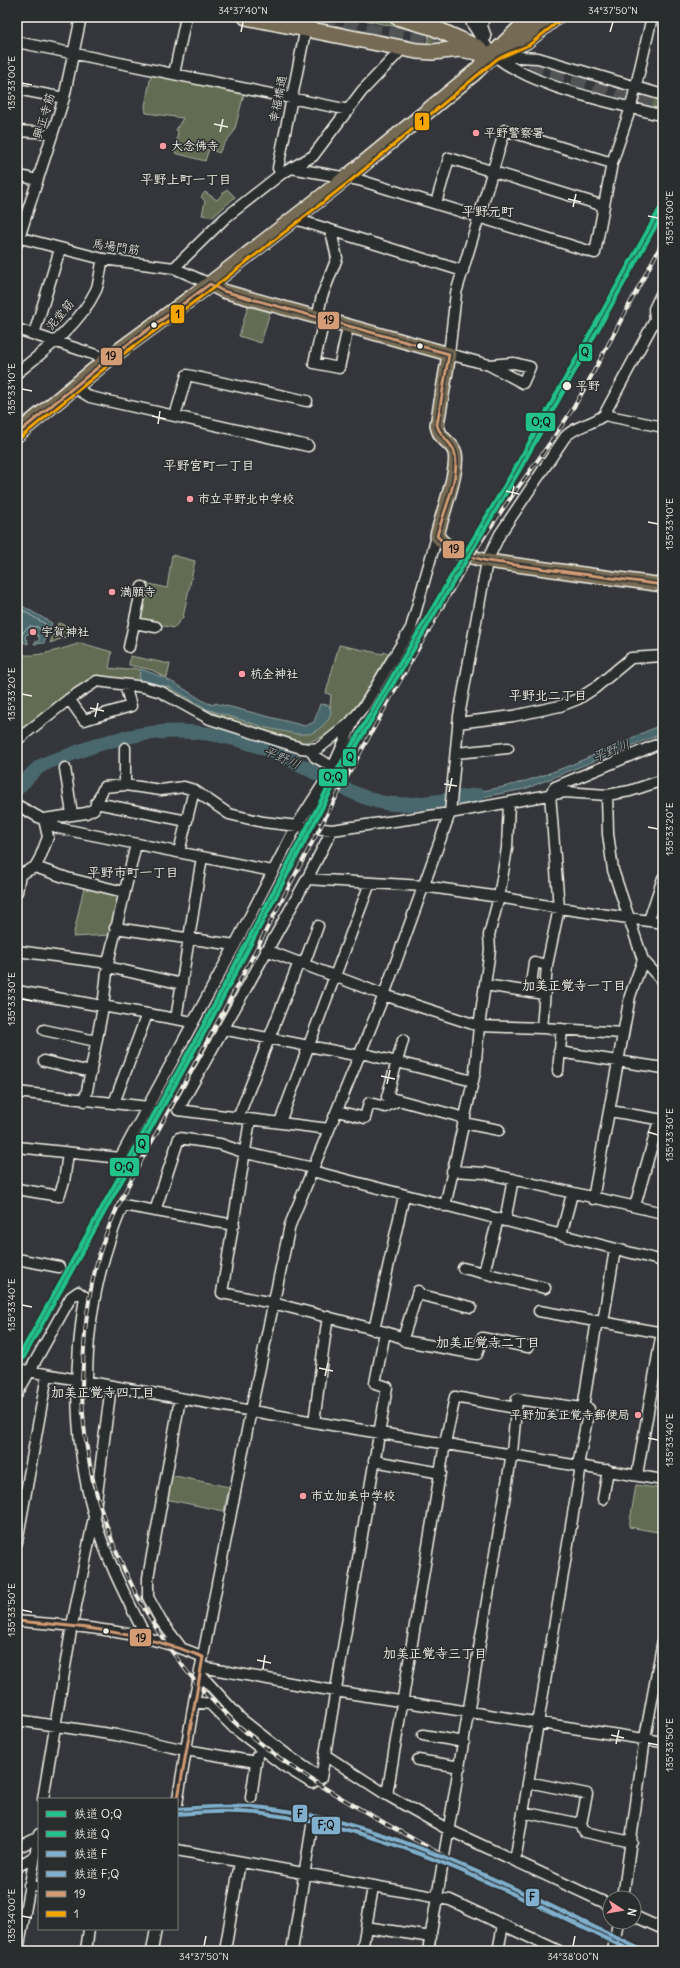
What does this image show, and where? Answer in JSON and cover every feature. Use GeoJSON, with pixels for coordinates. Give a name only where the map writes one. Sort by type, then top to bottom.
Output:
{"type":"FeatureCollection","features":[{"type":"Feature","properties":{"kind":"highway"},"geometry":{"type":"LineString","coordinates":[[246,17],[303,21],[402,48],[433,52],[460,49],[494,55],[526,41],[556,17]]}},
{"type":"Feature","properties":{"kind":"highway"},"geometry":{"type":"LineString","coordinates":[[397,17],[434,22],[458,37],[494,55]]}},
{"type":"Feature","properties":{"kind":"highway"},"geometry":{"type":"LineString","coordinates":[[17,434],[108,359],[210,284],[346,178],[494,55],[517,31],[534,17]]}},
{"type":"Feature","properties":{"kind":"main road"},"geometry":{"type":"LineString","coordinates":[[210,284],[223,291],[449,354],[437,425],[440,436],[452,448],[456,457],[448,498],[437,536],[443,544],[451,549],[487,561],[663,585]]}},
{"type":"Feature","properties":{"kind":"street","name":"興正寺筋"},"geometry":{"type":"LineString","coordinates":[[18,239],[64,98],[81,17]]}},
{"type":"Feature","properties":{"kind":"street"},"geometry":{"type":"LineString","coordinates":[[174,74],[186,17]]}},
{"type":"Feature","properties":{"kind":"street"},"geometry":{"type":"LineString","coordinates":[[474,17],[472,24],[494,55],[524,74],[535,79],[631,108],[663,116]]}},
{"type":"Feature","properties":{"kind":"street"},"geometry":{"type":"LineString","coordinates":[[484,17],[482,26],[494,55]]}},
{"type":"Feature","properties":{"kind":"street"},"geometry":{"type":"LineString","coordinates":[[291,168],[358,180],[595,253],[612,163],[631,108],[652,17]]}},
{"type":"Feature","properties":{"kind":"street","name":"幸福橋通"},"geometry":{"type":"LineString","coordinates":[[281,174],[278,168],[303,21]]}},
{"type":"Feature","properties":{"kind":"street"},"geometry":{"type":"LineString","coordinates":[[17,42],[349,110]]}},
{"type":"Feature","properties":{"kind":"street"},"geometry":{"type":"LineString","coordinates":[[174,268],[225,218],[281,174],[313,156],[362,91],[402,48]]}},
{"type":"Feature","properties":{"kind":"street"},"geometry":{"type":"LineString","coordinates":[[494,55],[538,58],[663,95]]}},
{"type":"Feature","properties":{"kind":"street"},"geometry":{"type":"LineString","coordinates":[[17,89],[64,98]]}},
{"type":"Feature","properties":{"kind":"street"},"geometry":{"type":"LineString","coordinates":[[489,365],[449,354],[456,292],[505,130],[612,163]]}},
{"type":"Feature","properties":{"kind":"street"},"geometry":{"type":"LineString","coordinates":[[17,131],[52,133]]}},
{"type":"Feature","properties":{"kind":"street"},"geometry":{"type":"LineString","coordinates":[[436,203],[449,158],[604,206]]}},
{"type":"Feature","properties":{"kind":"street"},"geometry":{"type":"LineString","coordinates":[[17,174],[37,180]]}},
{"type":"Feature","properties":{"kind":"street"},"geometry":{"type":"LineString","coordinates":[[295,219],[463,271]]}},
{"type":"Feature","properties":{"kind":"street"},"geometry":{"type":"LineString","coordinates":[[331,231],[337,258],[322,296],[321,319],[314,363],[339,368],[348,327]]}},
{"type":"Feature","properties":{"kind":"street","name":"馬場門筋"},"geometry":{"type":"LineString","coordinates":[[18,239],[103,260],[174,268],[210,284]]}},
{"type":"Feature","properties":{"kind":"street"},"geometry":{"type":"LineString","coordinates":[[34,334],[60,249]]}},
{"type":"Feature","properties":{"kind":"street","name":"泥堂筋"},"geometry":{"type":"LineString","coordinates":[[17,373],[55,341],[84,308],[96,289],[103,260]]}},
{"type":"Feature","properties":{"kind":"street"},"geometry":{"type":"LineString","coordinates":[[178,1798],[194,1702],[251,1410],[290,1225],[336,1111],[361,1055],[451,811],[458,723],[487,561],[500,534],[565,437],[574,429],[597,420],[604,415],[659,321],[654,309],[663,290]]}},
{"type":"Feature","properties":{"kind":"street"},"geometry":{"type":"LineString","coordinates":[[17,329],[108,359]]}},
{"type":"Feature","properties":{"kind":"street"},"geometry":{"type":"LineString","coordinates":[[175,416],[187,375],[307,401]]}},
{"type":"Feature","properties":{"kind":"street"},"geometry":{"type":"LineString","coordinates":[[74,387],[90,397],[308,446]]}},
{"type":"Feature","properties":{"kind":"street"},"geometry":{"type":"LineString","coordinates":[[604,415],[663,427]]}},
{"type":"Feature","properties":{"kind":"street"},"geometry":{"type":"LineString","coordinates":[[17,740],[69,699],[97,681],[161,692],[210,719],[310,749],[319,748],[350,723],[366,705],[410,628],[437,536]]}},
{"type":"Feature","properties":{"kind":"street"},"geometry":{"type":"LineString","coordinates":[[129,647],[142,587]]}},
{"type":"Feature","properties":{"kind":"street"},"geometry":{"type":"LineString","coordinates":[[134,622],[156,627]]}},
{"type":"Feature","properties":{"kind":"street"},"geometry":{"type":"LineString","coordinates":[[458,723],[513,716],[560,706],[578,699],[595,688],[631,658],[663,656]]}},
{"type":"Feature","properties":{"kind":"street"},"geometry":{"type":"LineString","coordinates":[[69,699],[84,720],[131,706],[125,685]]}},
{"type":"Feature","properties":{"kind":"street"},"geometry":{"type":"LineString","coordinates":[[310,749],[315,757],[333,767],[356,716]]}},
{"type":"Feature","properties":{"kind":"street"},"geometry":{"type":"LineString","coordinates":[[542,1028],[547,965],[559,908],[550,794],[555,788],[663,742]]}},
{"type":"Feature","properties":{"kind":"street"},"geometry":{"type":"LineString","coordinates":[[125,748],[125,784]]}},
{"type":"Feature","properties":{"kind":"street"},"geometry":{"type":"LineString","coordinates":[[456,753],[508,748]]}},
{"type":"Feature","properties":{"kind":"street"},"geometry":{"type":"LineString","coordinates":[[65,768],[72,814]]}},
{"type":"Feature","properties":{"kind":"street"},"geometry":{"type":"LineString","coordinates":[[44,819],[86,813],[94,808],[104,787],[125,784],[161,790],[184,787],[194,790],[229,814],[263,822],[332,830],[509,803],[565,792],[607,795],[630,791],[662,781]]}},
{"type":"Feature","properties":{"kind":"street"},"geometry":{"type":"LineString","coordinates":[[17,1147],[120,1158],[235,945],[272,871],[297,825],[322,786]]}},
{"type":"Feature","properties":{"kind":"street"},"geometry":{"type":"LineString","coordinates":[[179,852],[194,790]]}},
{"type":"Feature","properties":{"kind":"street"},"geometry":{"type":"LineString","coordinates":[[607,795],[608,834],[614,870],[643,960],[663,982]]}},
{"type":"Feature","properties":{"kind":"street"},"geometry":{"type":"LineString","coordinates":[[96,803],[187,821]]}},
{"type":"Feature","properties":{"kind":"street"},"geometry":{"type":"LineString","coordinates":[[445,1206],[473,1081],[490,950],[489,935],[499,897],[507,848],[509,803]]}},
{"type":"Feature","properties":{"kind":"street"},"geometry":{"type":"LineString","coordinates":[[19,806],[58,828],[272,871]]}},
{"type":"Feature","properties":{"kind":"street"},"geometry":{"type":"LineString","coordinates":[[17,892],[18,875],[35,867],[48,837],[44,819]]}},
{"type":"Feature","properties":{"kind":"street"},"geometry":{"type":"LineString","coordinates":[[329,1129],[178,1110],[222,1028],[307,879],[332,830]]}},
{"type":"Feature","properties":{"kind":"street"},"geometry":{"type":"LineString","coordinates":[[85,1101],[103,1007],[108,965],[115,928],[136,844]]}},
{"type":"Feature","properties":{"kind":"street"},"geometry":{"type":"LineString","coordinates":[[176,1019],[202,857]]}},
{"type":"Feature","properties":{"kind":"street"},"geometry":{"type":"LineString","coordinates":[[35,867],[67,878],[124,892]]}},
{"type":"Feature","properties":{"kind":"street"},"geometry":{"type":"LineString","coordinates":[[649,920],[663,878]]}},
{"type":"Feature","properties":{"kind":"street"},"geometry":{"type":"LineString","coordinates":[[307,879],[423,886],[499,897],[559,908],[663,922]]}},
{"type":"Feature","properties":{"kind":"street"},"geometry":{"type":"LineString","coordinates":[[280,1122],[370,883]]}},
{"type":"Feature","properties":{"kind":"street"},"geometry":{"type":"LineString","coordinates":[[238,1118],[269,1039],[318,926]]}},
{"type":"Feature","properties":{"kind":"street"},"geometry":{"type":"LineString","coordinates":[[115,928],[188,937],[235,945]]}},
{"type":"Feature","properties":{"kind":"street"},"geometry":{"type":"LineString","coordinates":[[266,950],[384,995],[479,1026],[623,1033]]}},
{"type":"Feature","properties":{"kind":"street"},"geometry":{"type":"LineString","coordinates":[[17,951],[108,965],[182,984]]}},
{"type":"Feature","properties":{"kind":"street"},"geometry":{"type":"LineString","coordinates":[[593,1199],[630,996],[643,960]]}},
{"type":"Feature","properties":{"kind":"street"},"geometry":{"type":"LineString","coordinates":[[530,992],[534,962],[547,965]]}},
{"type":"Feature","properties":{"kind":"street"},"geometry":{"type":"LineString","coordinates":[[485,985],[544,994]]}},
{"type":"Feature","properties":{"kind":"street"},"geometry":{"type":"LineString","coordinates":[[17,991],[193,1022]]}},
{"type":"Feature","properties":{"kind":"street"},"geometry":{"type":"LineString","coordinates":[[114,1104],[147,1014]]}},
{"type":"Feature","properties":{"kind":"street"},"geometry":{"type":"LineString","coordinates":[[222,1028],[309,1047],[397,1062],[473,1081]]}},
{"type":"Feature","properties":{"kind":"street"},"geometry":{"type":"LineString","coordinates":[[558,1070],[562,1029]]}},
{"type":"Feature","properties":{"kind":"street"},"geometry":{"type":"LineString","coordinates":[[44,1030],[96,1041]]}},
{"type":"Feature","properties":{"kind":"street"},"geometry":{"type":"LineString","coordinates":[[403,1040],[387,1097],[464,1121],[499,1130]]}},
{"type":"Feature","properties":{"kind":"street"},"geometry":{"type":"LineString","coordinates":[[559,1052],[663,1068]]}},
{"type":"Feature","properties":{"kind":"street"},"geometry":{"type":"LineString","coordinates":[[44,1062],[91,1072]]}},
{"type":"Feature","properties":{"kind":"street"},"geometry":{"type":"LineString","coordinates":[[17,1092],[85,1101],[148,1107]]}},
{"type":"Feature","properties":{"kind":"street"},"geometry":{"type":"LineString","coordinates":[[336,1111],[365,1118],[369,1103],[385,1107],[399,1100]]}},
{"type":"Feature","properties":{"kind":"street"},"geometry":{"type":"LineString","coordinates":[[610,1111],[661,1120],[635,1206]]}},
{"type":"Feature","properties":{"kind":"street"},"geometry":{"type":"LineString","coordinates":[[250,1120],[246,1153],[222,1293],[273,1303],[328,1317],[385,1332],[400,1337],[405,1341],[477,1354],[482,1338],[528,1347]]}},
{"type":"Feature","properties":{"kind":"street"},"geometry":{"type":"LineString","coordinates":[[154,1211],[179,1138],[220,1144],[246,1153],[404,1196],[663,1261]]}},
{"type":"Feature","properties":{"kind":"street"},"geometry":{"type":"LineString","coordinates":[[17,1189],[59,1196],[64,1182],[68,1153]]}},
{"type":"Feature","properties":{"kind":"street"},"geometry":{"type":"LineString","coordinates":[[452,1171],[485,1173],[593,1199],[635,1206],[663,1213]]}},
{"type":"Feature","properties":{"kind":"street"},"geometry":{"type":"LineString","coordinates":[[484,1272],[513,1179]]}},
{"type":"Feature","properties":{"kind":"street"},"geometry":{"type":"LineString","coordinates":[[561,1235],[572,1194]]}},
{"type":"Feature","properties":{"kind":"street"},"geometry":{"type":"LineString","coordinates":[[374,1330],[404,1196]]}},
{"type":"Feature","properties":{"kind":"street"},"geometry":{"type":"LineString","coordinates":[[87,1382],[87,1351],[92,1310],[109,1238],[123,1205],[234,1225]]}},
{"type":"Feature","properties":{"kind":"street"},"geometry":{"type":"LineString","coordinates":[[583,1408],[614,1249]]}},
{"type":"Feature","properties":{"kind":"street"},"geometry":{"type":"LineString","coordinates":[[17,1259],[59,1267]]}},
{"type":"Feature","properties":{"kind":"street"},"geometry":{"type":"LineString","coordinates":[[462,1268],[484,1272],[545,1288]]}},
{"type":"Feature","properties":{"kind":"street"},"geometry":{"type":"LineString","coordinates":[[17,1394],[71,1297],[78,1292],[85,1297],[78,1336],[76,1380],[79,1442],[94,1517],[118,1583],[146,1639]]}},
{"type":"Feature","properties":{"kind":"street"},"geometry":{"type":"LineString","coordinates":[[400,1337],[404,1335],[418,1292],[471,1307]]}},
{"type":"Feature","properties":{"kind":"street"},"geometry":{"type":"LineString","coordinates":[[539,1311],[663,1330],[637,1475]]}},
{"type":"Feature","properties":{"kind":"street"},"geometry":{"type":"LineString","coordinates":[[314,1422],[321,1380],[322,1349],[328,1317]]}},
{"type":"Feature","properties":{"kind":"street"},"geometry":{"type":"LineString","coordinates":[[321,1778],[387,1387],[375,1383],[385,1332]]}},
{"type":"Feature","properties":{"kind":"street"},"geometry":{"type":"LineString","coordinates":[[17,1369],[180,1399],[512,1453],[663,1480]]}},
{"type":"Feature","properties":{"kind":"street"},"geometry":{"type":"LineString","coordinates":[[17,1542],[47,1375]]}},
{"type":"Feature","properties":{"kind":"street"},"geometry":{"type":"LineString","coordinates":[[42,1798],[72,1625],[94,1517],[111,1386]]}},
{"type":"Feature","properties":{"kind":"street"},"geometry":{"type":"LineString","coordinates":[[387,1795],[445,1443],[455,1397],[516,1408]]}},
{"type":"Feature","properties":{"kind":"street"},"geometry":{"type":"LineString","coordinates":[[180,1399],[148,1578],[148,1597],[161,1622],[180,1646],[201,1666],[241,1719],[291,1758],[321,1778]]}},
{"type":"Feature","properties":{"kind":"street"},"geometry":{"type":"LineString","coordinates":[[428,1951],[512,1453],[517,1399],[589,1409],[579,1460],[580,1465],[514,1861]]}},
{"type":"Feature","properties":{"kind":"street"},"geometry":{"type":"LineString","coordinates":[[374,1461],[440,1473]]}},
{"type":"Feature","properties":{"kind":"street"},"geometry":{"type":"LineString","coordinates":[[603,1499],[608,1470]]}},
{"type":"Feature","properties":{"kind":"street"},"geometry":{"type":"LineString","coordinates":[[17,1621],[92,1627],[180,1646]]}},
{"type":"Feature","properties":{"kind":"street"},"geometry":{"type":"LineString","coordinates":[[624,1890],[646,1738],[663,1640]]}},
{"type":"Feature","properties":{"kind":"street"},"geometry":{"type":"LineString","coordinates":[[201,1666],[335,1691],[538,1723],[646,1738],[663,1742]]}},
{"type":"Feature","properties":{"kind":"street"},"geometry":{"type":"LineString","coordinates":[[194,1702],[210,1704],[234,1728],[312,1783],[321,1778]]}},
{"type":"Feature","properties":{"kind":"street"},"geometry":{"type":"LineString","coordinates":[[17,1720],[54,1727],[116,1735],[186,1750],[256,1762]]}},
{"type":"Feature","properties":{"kind":"street"},"geometry":{"type":"LineString","coordinates":[[251,1798],[261,1734]]}},
{"type":"Feature","properties":{"kind":"street"},"geometry":{"type":"LineString","coordinates":[[423,1736],[464,1742]]}},
{"type":"Feature","properties":{"kind":"street"},"geometry":{"type":"LineString","coordinates":[[325,1755],[387,1795],[449,1830],[602,1901]]}},
{"type":"Feature","properties":{"kind":"street"},"geometry":{"type":"LineString","coordinates":[[418,1760],[460,1767]]}},
{"type":"Feature","properties":{"kind":"street"},"geometry":{"type":"LineString","coordinates":[[528,1782],[587,1794],[581,1824],[584,1832],[632,1842]]}},
{"type":"Feature","properties":{"kind":"street"},"geometry":{"type":"LineString","coordinates":[[523,1812],[581,1824]]}},
{"type":"Feature","properties":{"kind":"street"},"geometry":{"type":"LineString","coordinates":[[292,1951],[312,1826]]}},
{"type":"Feature","properties":{"kind":"street"},"geometry":{"type":"LineString","coordinates":[[17,1848],[38,1838]]}},
{"type":"Feature","properties":{"kind":"street"},"geometry":{"type":"LineString","coordinates":[[18,1951],[34,1886],[35,1856],[38,1842]]}},
{"type":"Feature","properties":{"kind":"street"},"geometry":{"type":"LineString","coordinates":[[178,1850],[373,1887],[438,1896],[450,1900],[559,1951]]}},
{"type":"Feature","properties":{"kind":"street"},"geometry":{"type":"LineString","coordinates":[[17,1866],[35,1856]]}},
{"type":"Feature","properties":{"kind":"street"},"geometry":{"type":"LineString","coordinates":[[225,1951],[240,1862]]}},
{"type":"Feature","properties":{"kind":"street"},"geometry":{"type":"LineString","coordinates":[[362,1951],[373,1887]]}},
{"type":"Feature","properties":{"kind":"street"},"geometry":{"type":"LineString","coordinates":[[642,1920],[663,1929]]}},
{"type":"Feature","properties":{"kind":"street"},"geometry":{"type":"LineString","coordinates":[[498,1951],[503,1925]]}},
{"type":"Feature","properties":{"kind":"street"},"geometry":{"type":"LineString","coordinates":[[366,1926],[431,1937]]}},
{"type":"Feature","properties":{"kind":"street"},"geometry":{"type":"LineString","coordinates":[[86,1951],[89,1930]]}},
{"type":"Feature","properties":{"kind":"street"},"geometry":{"type":"LineString","coordinates":[[152,1951],[156,1930]]}},
{"type":"Feature","properties":{"kind":"street"},"geometry":{"type":"LineString","coordinates":[[612,1951],[616,1930]]}},
{"type":"Feature","properties":{"kind":"green space"},"geometry":{"type":"Polygon","coordinates":[[[350,17],[364,17],[390,21],[455,39],[444,48],[322,27],[323,23],[427,44],[429,34],[350,17]]]}},
{"type":"Feature","properties":{"kind":"green space"},"geometry":{"type":"Polygon","coordinates":[[[151,75],[244,94],[234,132],[219,153],[209,149],[205,161],[175,153],[178,131],[176,130],[183,118],[146,113],[145,106],[151,75]]]}},
{"type":"Feature","properties":{"kind":"green space"},"geometry":{"type":"Polygon","coordinates":[[[640,93],[663,99],[663,112],[640,107],[637,104],[640,93]]]}},
{"type":"Feature","properties":{"kind":"green space"},"geometry":{"type":"Polygon","coordinates":[[[227,189],[235,197],[213,217],[202,215],[205,201],[201,197],[205,192],[217,200],[227,189]]]}},
{"type":"Feature","properties":{"kind":"green space"},"geometry":{"type":"Polygon","coordinates":[[[248,306],[270,312],[261,343],[239,336],[248,306]]]}},
{"type":"Feature","properties":{"kind":"green space"},"geometry":{"type":"Polygon","coordinates":[[[172,555],[195,561],[183,617],[174,628],[136,620],[145,583],[167,588],[172,555]]]}},
{"type":"Feature","properties":{"kind":"green space"},"geometry":{"type":"Polygon","coordinates":[[[58,623],[77,629],[76,633],[50,643],[58,623]]]}},
{"type":"Feature","properties":{"kind":"green space"},"geometry":{"type":"Polygon","coordinates":[[[81,643],[112,652],[109,668],[127,670],[133,668],[145,671],[161,677],[200,702],[305,727],[314,723],[330,708],[331,695],[326,693],[339,645],[383,654],[384,652],[389,653],[363,695],[344,721],[332,731],[318,739],[302,743],[236,723],[175,695],[89,681],[72,692],[17,736],[17,653],[24,655],[40,654],[81,643]]]}},
{"type":"Feature","properties":{"kind":"green space"},"geometry":{"type":"Polygon","coordinates":[[[130,656],[170,664],[167,678],[152,670],[129,665],[130,656]]]}},
{"type":"Feature","properties":{"kind":"green space"},"geometry":{"type":"Polygon","coordinates":[[[84,887],[115,895],[118,898],[112,935],[73,937],[84,887]]]}},
{"type":"Feature","properties":{"kind":"green space"},"geometry":{"type":"Polygon","coordinates":[[[170,1475],[229,1487],[224,1511],[165,1499],[170,1475]]]}},
{"type":"Feature","properties":{"kind":"green space"},"geometry":{"type":"Polygon","coordinates":[[[636,1485],[663,1489],[663,1533],[629,1527],[636,1485]]]}},
{"type":"Feature","properties":{"kind":"water"},"geometry":{"type":"Polygon","coordinates":[[[17,603],[52,623],[44,643],[34,644],[35,642],[39,641],[39,637],[36,634],[36,630],[31,629],[30,633],[26,635],[25,638],[28,641],[28,644],[17,640],[17,603]]]}},
{"type":"Feature","properties":{"kind":"water"},"geometry":{"type":"Polygon","coordinates":[[[140,669],[153,673],[183,688],[210,704],[214,705],[215,703],[305,726],[314,722],[320,704],[329,705],[331,711],[329,719],[319,729],[310,734],[296,734],[267,728],[207,709],[169,687],[139,680],[140,669]]]}},
{"type":"Feature","properties":{"kind":"water"},"geometry":{"type":"Polygon","coordinates":[[[663,724],[663,733],[525,789],[461,801],[461,793],[487,790],[539,777],[564,768],[663,724]]]}},
{"type":"Feature","properties":{"kind":"waterway","name":"平野川"},"geometry":{"type":"LineString","coordinates":[[17,789],[30,775],[46,763],[99,744],[124,737],[150,733],[175,732],[200,733],[226,737],[251,744],[278,754],[363,797],[376,801],[414,804],[478,795]]}},
{"type":"Feature","properties":{"kind":"tunnel"},"geometry":{"type":"LineString","coordinates":[[298,17],[427,42],[454,49]]}},
{"type":"Feature","properties":{"kind":"tunnel"},"geometry":{"type":"LineString","coordinates":[[505,63],[663,109]]}},
{"type":"Feature","properties":{"kind":"railway"},"geometry":{"type":"LineString","coordinates":[[462,1866],[343,1799],[285,1762],[232,1720],[200,1687],[171,1651],[146,1611],[124,1570],[107,1526],[94,1482],[85,1436],[82,1391],[86,1320],[92,1284],[101,1248],[124,1193],[412,659],[483,538],[575,405],[663,241]]}},
{"type":"Feature","properties":{"kind":"rail line","name":"O;Q"},"geometry":{"type":"LineString","coordinates":[[17,1360],[204,1024],[337,770],[515,468],[663,203]]}},
{"type":"Feature","properties":{"kind":"rail line","name":"Q"},"geometry":{"type":"LineString","coordinates":[[21,1362],[208,1026],[341,772],[519,471],[663,213]]}},
{"type":"Feature","properties":{"kind":"rail line","name":"F"},"geometry":{"type":"LineString","coordinates":[[178,1809],[232,1806],[265,1808],[314,1816],[363,1829],[411,1845],[459,1864],[507,1885],[644,1951]]}},
{"type":"Feature","properties":{"kind":"rail line","name":"F;Q"},"geometry":{"type":"LineString","coordinates":[[178,1814],[243,1812],[265,1814],[314,1822],[361,1834],[408,1849],[499,1887],[632,1951]]}},
{"type":"Feature","properties":{"kind":"transit line","name":"1"},"geometry":{"type":"LineString","coordinates":[[20,438],[111,363],[213,288],[349,182],[497,59],[529,45],[559,21]]}},
{"type":"Feature","properties":{"kind":"transit line","name":"19"},"geometry":{"type":"LineString","coordinates":[[210,284],[223,291],[449,354]]}},
{"type":"Feature","properties":{"kind":"transit line","name":"19"},"geometry":{"type":"LineString","coordinates":[[17,434],[108,359],[210,284]]}},
{"type":"Feature","properties":{"kind":"transit line","name":"19"},"geometry":{"type":"LineString","coordinates":[[449,354],[437,425],[454,450],[456,463],[453,484],[437,536],[448,546],[466,555],[487,561],[663,585]]}},
{"type":"Feature","properties":{"kind":"transit line","name":"19"},"geometry":{"type":"LineString","coordinates":[[17,1621],[65,1625],[135,1636],[203,1657]]}},
{"type":"Feature","properties":{"kind":"transit line","name":"19"},"geometry":{"type":"LineString","coordinates":[[178,1798],[203,1657]]}},
{"type":"Feature","properties":{"kind":"place","name":"平野警察署"},"geometry":{"type":"Point","coordinates":[476,133]}},
{"type":"Feature","properties":{"kind":"place","name":"大念佛寺"},"geometry":{"type":"Point","coordinates":[163,146]}},
{"type":"Feature","properties":{"kind":"place","name":"平野"},"geometry":{"type":"Point","coordinates":[567,386]}},
{"type":"Feature","properties":{"kind":"place","name":"市立平野北中学校"},"geometry":{"type":"Point","coordinates":[190,499]}},
{"type":"Feature","properties":{"kind":"place","name":"満願寺"},"geometry":{"type":"Point","coordinates":[112,592]}},
{"type":"Feature","properties":{"kind":"place","name":"宇賀神社"},"geometry":{"type":"Point","coordinates":[33,632]}},
{"type":"Feature","properties":{"kind":"place","name":"杭全神社"},"geometry":{"type":"Point","coordinates":[242,674]}},
{"type":"Feature","properties":{"kind":"place","name":"平野加美正覚寺郵便局"},"geometry":{"type":"Point","coordinates":[638,1415]}},
{"type":"Feature","properties":{"kind":"place","name":"市立加美中学校"},"geometry":{"type":"Point","coordinates":[303,1496]}},
{"type":"Feature","properties":{"kind":"district","name":"平野上町一丁目"},"geometry":{"type":"Point","coordinates":[186,179]}},
{"type":"Feature","properties":{"kind":"district","name":"平野元町"},"geometry":{"type":"Point","coordinates":[488,211]}},
{"type":"Feature","properties":{"kind":"district","name":"平野宮町一丁目"},"geometry":{"type":"Point","coordinates":[209,465]}},
{"type":"Feature","properties":{"kind":"district","name":"平野北二丁目"},"geometry":{"type":"Point","coordinates":[548,695]}},
{"type":"Feature","properties":{"kind":"district","name":"平野市町一丁目"},"geometry":{"type":"Point","coordinates":[133,872]}},
{"type":"Feature","properties":{"kind":"district","name":"加美正覚寺一丁目"},"geometry":{"type":"Point","coordinates":[574,985]}},
{"type":"Feature","properties":{"kind":"district","name":"加美正覚寺二丁目"},"geometry":{"type":"Point","coordinates":[488,1342]}},
{"type":"Feature","properties":{"kind":"district","name":"加美正覚寺四丁目"},"geometry":{"type":"Point","coordinates":[103,1392]}},
{"type":"Feature","properties":{"kind":"district","name":"加美正覚寺三丁目"},"geometry":{"type":"Point","coordinates":[435,1653]}}]}
